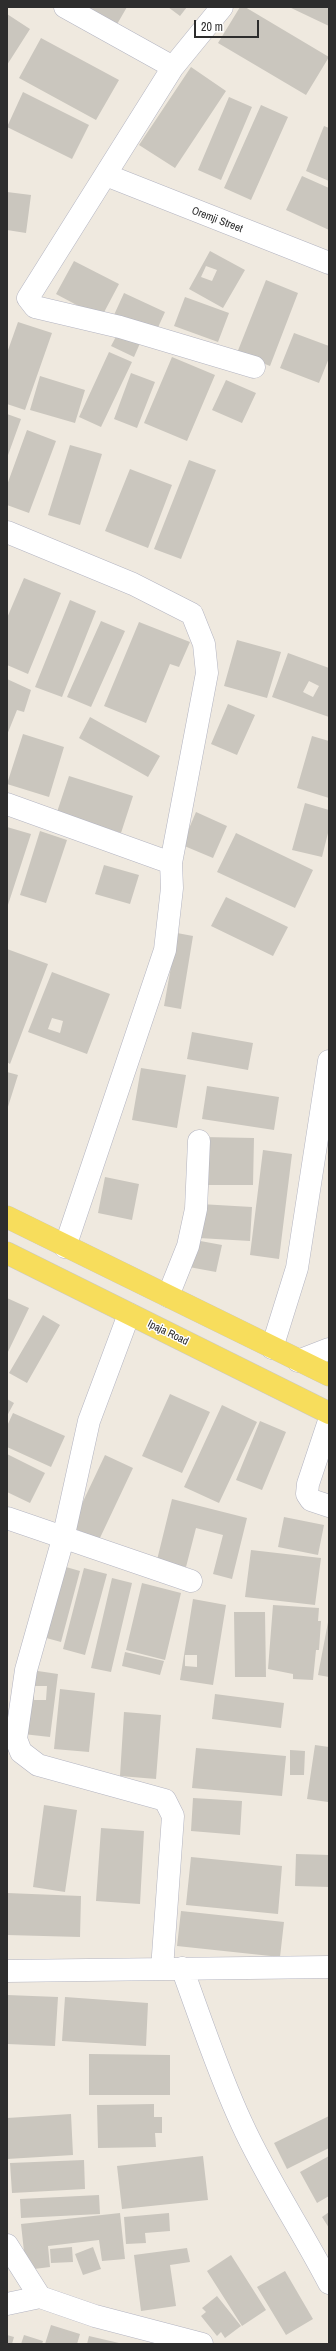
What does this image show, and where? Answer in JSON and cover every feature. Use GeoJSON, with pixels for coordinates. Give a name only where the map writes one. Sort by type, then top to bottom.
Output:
{"type":"FeatureCollection","features":[{"type":"Feature","properties":{"kind":"main road"},"geometry":{"type":"LineString","coordinates":[[7,1217],[65,1247],[329,1376]]}},
{"type":"Feature","properties":{"kind":"main road","name":"Ipaja Road"},"geometry":{"type":"LineString","coordinates":[[7,1253],[329,1413]]}},
{"type":"Feature","properties":{"kind":"main road"},"geometry":{"type":"LineString","coordinates":[[283,1390],[298,1361]]}},
{"type":"Feature","properties":{"kind":"street"},"geometry":{"type":"LineString","coordinates":[[65,7],[173,68]]}},
{"type":"Feature","properties":{"kind":"street"},"geometry":{"type":"LineString","coordinates":[[222,7],[173,68],[28,298],[35,307],[120,327],[254,367]]}},
{"type":"Feature","properties":{"kind":"street","name":"Oremji Street"},"geometry":{"type":"LineString","coordinates":[[106,175],[329,263]]}},
{"type":"Feature","properties":{"kind":"street"},"geometry":{"type":"LineString","coordinates":[[7,532],[133,584],[192,614],[204,644],[207,673],[171,863],[172,888],[165,950],[65,1247]]}},
{"type":"Feature","properties":{"kind":"street"},"geometry":{"type":"LineString","coordinates":[[7,804],[171,863]]}},
{"type":"Feature","properties":{"kind":"street"},"geometry":{"type":"LineString","coordinates":[[272,1348],[297,1268],[329,1061]]}},
{"type":"Feature","properties":{"kind":"street"},"geometry":{"type":"LineString","coordinates":[[168,1296],[188,1246],[196,1209],[198,1141]]}},
{"type":"Feature","properties":{"kind":"street"},"geometry":{"type":"LineString","coordinates":[[129,1314],[89,1420],[63,1539],[32,1647],[16,1738],[21,1752],[38,1765],[165,1800],[173,1816],[172,1969],[241,2123],[263,2167],[303,2233],[329,2284]]}},
{"type":"Feature","properties":{"kind":"street"},"geometry":{"type":"LineString","coordinates":[[298,1361],[329,1349]]}},
{"type":"Feature","properties":{"kind":"street"},"geometry":{"type":"LineString","coordinates":[[329,1421],[308,1484],[307,1494],[311,1500],[329,1506]]}},
{"type":"Feature","properties":{"kind":"street"},"geometry":{"type":"LineString","coordinates":[[7,1518],[63,1539],[191,1582]]}},
{"type":"Feature","properties":{"kind":"street"},"geometry":{"type":"LineString","coordinates":[[7,1971],[172,1969],[291,1970],[329,1967]]}},
{"type":"Feature","properties":{"kind":"street"},"geometry":{"type":"LineString","coordinates":[[7,2245],[40,2297]]}},
{"type":"Feature","properties":{"kind":"street"},"geometry":{"type":"LineString","coordinates":[[7,2304],[40,2297],[95,2316],[202,2344]]}},
{"type":"Feature","properties":{"kind":"building"},"geometry":{"type":"Polygon","coordinates":[[[82,7],[127,7],[116,26],[82,7]]]}},
{"type":"Feature","properties":{"kind":"building"},"geometry":{"type":"Polygon","coordinates":[[[168,7],[187,7],[180,16],[168,7]]]}},
{"type":"Feature","properties":{"kind":"building"},"geometry":{"type":"Polygon","coordinates":[[[240,7],[245,7],[329,57],[306,95],[218,43],[240,7]]]}},
{"type":"Feature","properties":{"kind":"building"},"geometry":{"type":"Polygon","coordinates":[[[289,7],[329,7],[329,26],[289,7]]]}},
{"type":"Feature","properties":{"kind":"building"},"geometry":{"type":"Polygon","coordinates":[[[7,14],[30,29],[7,65],[7,14]]]}},
{"type":"Feature","properties":{"kind":"building"},"geometry":{"type":"Polygon","coordinates":[[[41,38],[119,80],[96,120],[19,78],[41,38]]]}},
{"type":"Feature","properties":{"kind":"building"},"geometry":{"type":"Polygon","coordinates":[[[191,67],[226,91],[175,168],[139,145],[191,67]]]}},
{"type":"Feature","properties":{"kind":"building"},"geometry":{"type":"Polygon","coordinates":[[[23,92],[89,125],[72,159],[7,127],[23,92]]]}},
{"type":"Feature","properties":{"kind":"building"},"geometry":{"type":"Polygon","coordinates":[[[229,97],[252,107],[221,180],[198,170],[229,97]]]}},
{"type":"Feature","properties":{"kind":"building"},"geometry":{"type":"Polygon","coordinates":[[[261,105],[288,117],[251,200],[224,188],[261,105]]]}},
{"type":"Feature","properties":{"kind":"building"},"geometry":{"type":"Polygon","coordinates":[[[324,126],[329,128],[329,181],[306,171],[324,126]]]}},
{"type":"Feature","properties":{"kind":"building"},"geometry":{"type":"Polygon","coordinates":[[[302,176],[329,188],[329,230],[286,210],[302,176]]]}},
{"type":"Feature","properties":{"kind":"building"},"geometry":{"type":"Polygon","coordinates":[[[7,192],[31,195],[26,233],[7,230],[7,192]]]}},
{"type":"Feature","properties":{"kind":"building"},"geometry":{"type":"Polygon","coordinates":[[[210,251],[245,270],[223,308],[189,289],[210,251]],[[206,266],[201,277],[212,281],[217,270],[206,266]]]}},
{"type":"Feature","properties":{"kind":"building"},"geometry":{"type":"Polygon","coordinates":[[[74,261],[119,284],[101,318],[56,294],[74,261]]]}},
{"type":"Feature","properties":{"kind":"building"},"geometry":{"type":"Polygon","coordinates":[[[266,280],[298,293],[270,366],[237,353],[266,280]]]}},
{"type":"Feature","properties":{"kind":"building"},"geometry":{"type":"Polygon","coordinates":[[[124,293],[165,312],[155,334],[114,315],[124,293]]]}},
{"type":"Feature","properties":{"kind":"building"},"geometry":{"type":"Polygon","coordinates":[[[185,297],[229,313],[218,342],[174,326],[185,297]]]}},
{"type":"Feature","properties":{"kind":"building"},"geometry":{"type":"Polygon","coordinates":[[[18,322],[52,333],[25,410],[7,404],[7,353],[18,322]]]}},
{"type":"Feature","properties":{"kind":"building"},"geometry":{"type":"Polygon","coordinates":[[[119,331],[141,341],[134,357],[111,346],[119,331]]]}},
{"type":"Feature","properties":{"kind":"building"},"geometry":{"type":"Polygon","coordinates":[[[294,333],[329,346],[329,358],[319,383],[280,368],[294,333]]]}},
{"type":"Feature","properties":{"kind":"building"},"geometry":{"type":"Polygon","coordinates":[[[109,352],[132,362],[101,427],[79,417],[109,352]]]}},
{"type":"Feature","properties":{"kind":"building"},"geometry":{"type":"Polygon","coordinates":[[[172,357],[215,375],[187,441],[144,423],[172,357]]]}},
{"type":"Feature","properties":{"kind":"building"},"geometry":{"type":"Polygon","coordinates":[[[131,373],[155,382],[137,428],[114,419],[131,373]]]}},
{"type":"Feature","properties":{"kind":"building"},"geometry":{"type":"Polygon","coordinates":[[[40,376],[85,390],[75,423],[30,410],[40,376]]]}},
{"type":"Feature","properties":{"kind":"building"},"geometry":{"type":"Polygon","coordinates":[[[226,380],[256,393],[242,423],[212,410],[226,380]]]}},
{"type":"Feature","properties":{"kind":"building"},"geometry":{"type":"Polygon","coordinates":[[[7,414],[21,419],[7,458],[7,414]]]}},
{"type":"Feature","properties":{"kind":"building"},"geometry":{"type":"Polygon","coordinates":[[[27,430],[56,441],[29,513],[7,505],[7,485],[27,430]]]}},
{"type":"Feature","properties":{"kind":"building"},"geometry":{"type":"Polygon","coordinates":[[[70,445],[102,454],[80,525],[48,515],[70,445]]]}},
{"type":"Feature","properties":{"kind":"building"},"geometry":{"type":"Polygon","coordinates":[[[189,460],[216,470],[181,559],[154,549],[189,460]]]}},
{"type":"Feature","properties":{"kind":"building"},"geometry":{"type":"Polygon","coordinates":[[[130,469],[172,485],[148,548],[105,531],[130,469]]]}},
{"type":"Feature","properties":{"kind":"building"},"geometry":{"type":"Polygon","coordinates":[[[24,578],[61,593],[28,674],[7,665],[7,618],[24,578]]]}},
{"type":"Feature","properties":{"kind":"building"},"geometry":{"type":"Polygon","coordinates":[[[70,600],[96,611],[62,697],[35,687],[70,600]]]}},
{"type":"Feature","properties":{"kind":"building"},"geometry":{"type":"Polygon","coordinates":[[[101,621],[125,631],[91,707],[67,697],[101,621]]]}},
{"type":"Feature","properties":{"kind":"building"},"geometry":{"type":"Polygon","coordinates":[[[139,622],[190,642],[179,667],[170,664],[146,723],[104,706],[139,622]]]}},
{"type":"Feature","properties":{"kind":"building"},"geometry":{"type":"Polygon","coordinates":[[[237,640],[281,652],[267,698],[224,686],[237,640]]]}},
{"type":"Feature","properties":{"kind":"building"},"geometry":{"type":"Polygon","coordinates":[[[288,653],[329,668],[329,717],[272,697],[288,653]],[[309,681],[303,692],[313,697],[319,686],[309,681]]]}},
{"type":"Feature","properties":{"kind":"building"},"geometry":{"type":"Polygon","coordinates":[[[7,679],[31,690],[24,712],[17,710],[7,735],[7,679]]]}},
{"type":"Feature","properties":{"kind":"building"},"geometry":{"type":"Polygon","coordinates":[[[228,704],[255,715],[237,755],[211,744],[228,704]]]}},
{"type":"Feature","properties":{"kind":"building"},"geometry":{"type":"Polygon","coordinates":[[[90,717],[160,756],[148,777],[79,738],[90,717]]]}},
{"type":"Feature","properties":{"kind":"building"},"geometry":{"type":"Polygon","coordinates":[[[23,734],[64,747],[49,797],[7,784],[23,734]]]}},
{"type":"Feature","properties":{"kind":"building"},"geometry":{"type":"Polygon","coordinates":[[[312,736],[329,741],[329,798],[297,788],[312,736]]]}},
{"type":"Feature","properties":{"kind":"building"},"geometry":{"type":"Polygon","coordinates":[[[69,776],[133,796],[121,833],[57,812],[69,776]]]}},
{"type":"Feature","properties":{"kind":"building"},"geometry":{"type":"Polygon","coordinates":[[[305,803],[329,810],[329,829],[322,857],[292,850],[305,803]]]}},
{"type":"Feature","properties":{"kind":"building"},"geometry":{"type":"Polygon","coordinates":[[[196,812],[227,826],[213,858],[182,845],[196,812]]]}},
{"type":"Feature","properties":{"kind":"building"},"geometry":{"type":"Polygon","coordinates":[[[7,827],[31,834],[7,908],[7,827]]]}},
{"type":"Feature","properties":{"kind":"building"},"geometry":{"type":"Polygon","coordinates":[[[40,831],[67,840],[46,903],[20,895],[40,831]]]}},
{"type":"Feature","properties":{"kind":"building"},"geometry":{"type":"Polygon","coordinates":[[[236,833],[313,870],[295,908],[217,872],[236,833]]]}},
{"type":"Feature","properties":{"kind":"building"},"geometry":{"type":"Polygon","coordinates":[[[104,865],[139,875],[130,904],[95,894],[104,865]]]}},
{"type":"Feature","properties":{"kind":"building"},"geometry":{"type":"Polygon","coordinates":[[[226,897],[288,927],[273,956],[211,926],[226,897]]]}},
{"type":"Feature","properties":{"kind":"building"},"geometry":{"type":"Polygon","coordinates":[[[177,933],[193,936],[181,1009],[164,1006],[177,933]]]}},
{"type":"Feature","properties":{"kind":"building"},"geometry":{"type":"Polygon","coordinates":[[[7,949],[48,964],[10,1064],[7,1062],[7,949]]]}},
{"type":"Feature","properties":{"kind":"building"},"geometry":{"type":"Polygon","coordinates":[[[52,972],[110,994],[87,1054],[28,1032],[52,972]],[[52,1018],[48,1029],[60,1033],[63,1021],[52,1018]]]}},
{"type":"Feature","properties":{"kind":"building"},"geometry":{"type":"Polygon","coordinates":[[[192,1032],[253,1043],[248,1070],[187,1059],[192,1032]]]}},
{"type":"Feature","properties":{"kind":"building"},"geometry":{"type":"Polygon","coordinates":[[[141,1068],[186,1075],[177,1128],[132,1120],[141,1068]]]}},
{"type":"Feature","properties":{"kind":"building"},"geometry":{"type":"Polygon","coordinates":[[[7,1072],[18,1075],[7,1110],[7,1072]]]}},
{"type":"Feature","properties":{"kind":"building"},"geometry":{"type":"Polygon","coordinates":[[[207,1086],[279,1097],[274,1130],[202,1119],[207,1086]]]}},
{"type":"Feature","properties":{"kind":"building"},"geometry":{"type":"Polygon","coordinates":[[[203,1137],[254,1138],[253,1185],[203,1185],[203,1137]]]}},
{"type":"Feature","properties":{"kind":"building"},"geometry":{"type":"Polygon","coordinates":[[[263,1150],[292,1154],[279,1259],[250,1255],[263,1150]]]}},
{"type":"Feature","properties":{"kind":"building"},"geometry":{"type":"Polygon","coordinates":[[[105,1177],[139,1184],[132,1220],[98,1213],[105,1177]]]}},
{"type":"Feature","properties":{"kind":"building"},"geometry":{"type":"Polygon","coordinates":[[[200,1204],[252,1207],[250,1241],[199,1238],[200,1204]]]}},
{"type":"Feature","properties":{"kind":"building"},"geometry":{"type":"Polygon","coordinates":[[[195,1240],[222,1245],[216,1272],[189,1267],[195,1240]]]}},
{"type":"Feature","properties":{"kind":"building"},"geometry":{"type":"Polygon","coordinates":[[[7,1298],[29,1308],[7,1354],[7,1298]]]}},
{"type":"Feature","properties":{"kind":"building"},"geometry":{"type":"Polygon","coordinates":[[[43,1315],[60,1325],[27,1383],[9,1373],[43,1315]]]}},
{"type":"Feature","properties":{"kind":"building"},"geometry":{"type":"Polygon","coordinates":[[[170,1394],[210,1412],[182,1473],[142,1456],[170,1394]]]}},
{"type":"Feature","properties":{"kind":"building"},"geometry":{"type":"Polygon","coordinates":[[[7,1399],[14,1403],[7,1416],[7,1399]]]}},
{"type":"Feature","properties":{"kind":"building"},"geometry":{"type":"Polygon","coordinates":[[[222,1405],[257,1422],[219,1503],[184,1487],[222,1405]]]}},
{"type":"Feature","properties":{"kind":"building"},"geometry":{"type":"Polygon","coordinates":[[[13,1413],[65,1436],[51,1467],[7,1447],[7,1426],[13,1413]]]}},
{"type":"Feature","properties":{"kind":"building"},"geometry":{"type":"Polygon","coordinates":[[[260,1421],[286,1432],[262,1490],[236,1480],[260,1421]]]}},
{"type":"Feature","properties":{"kind":"building"},"geometry":{"type":"Polygon","coordinates":[[[7,1454],[45,1473],[30,1503],[7,1492],[7,1454]]]}},
{"type":"Feature","properties":{"kind":"building"},"geometry":{"type":"Polygon","coordinates":[[[105,1455],[133,1468],[99,1540],[71,1527],[105,1455]]]}},
{"type":"Feature","properties":{"kind":"building"},"geometry":{"type":"Polygon","coordinates":[[[172,1499],[247,1518],[232,1579],[213,1574],[223,1535],[196,1528],[186,1567],[157,1560],[172,1499]]]}},
{"type":"Feature","properties":{"kind":"building"},"geometry":{"type":"Polygon","coordinates":[[[284,1517],[324,1525],[318,1555],[278,1547],[284,1517]]]}},
{"type":"Feature","properties":{"kind":"building"},"geometry":{"type":"Polygon","coordinates":[[[251,1550],[321,1558],[315,1605],[245,1597],[251,1550]]]}},
{"type":"Feature","properties":{"kind":"building"},"geometry":{"type":"Polygon","coordinates":[[[59,1565],[80,1571],[61,1642],[39,1636],[59,1565]]]}},
{"type":"Feature","properties":{"kind":"building"},"geometry":{"type":"Polygon","coordinates":[[[84,1568],[107,1574],[85,1655],[63,1649],[84,1568]]]}},
{"type":"Feature","properties":{"kind":"building"},"geometry":{"type":"Polygon","coordinates":[[[112,1578],[132,1583],[111,1672],[91,1668],[112,1578]]]}},
{"type":"Feature","properties":{"kind":"building"},"geometry":{"type":"Polygon","coordinates":[[[142,1583],[181,1593],[165,1660],[126,1650],[142,1583]]]}},
{"type":"Feature","properties":{"kind":"building"},"geometry":{"type":"Polygon","coordinates":[[[193,1599],[226,1605],[213,1685],[180,1680],[193,1599]],[[185,1655],[185,1666],[197,1667],[197,1655],[185,1655]]]}},
{"type":"Feature","properties":{"kind":"building"},"geometry":{"type":"Polygon","coordinates":[[[273,1605],[319,1608],[318,1621],[321,1621],[319,1650],[316,1650],[313,1680],[293,1679],[293,1674],[268,1669],[273,1605]]]}},
{"type":"Feature","properties":{"kind":"building"},"geometry":{"type":"Polygon","coordinates":[[[234,1612],[265,1612],[266,1677],[235,1677],[234,1612]]]}},
{"type":"Feature","properties":{"kind":"building"},"geometry":{"type":"Polygon","coordinates":[[[329,1617],[329,1677],[318,1675],[329,1617]]]}},
{"type":"Feature","properties":{"kind":"building"},"geometry":{"type":"Polygon","coordinates":[[[125,1652],[164,1661],[160,1675],[122,1666],[125,1652]]]}},
{"type":"Feature","properties":{"kind":"building"},"geometry":{"type":"Polygon","coordinates":[[[31,1670],[58,1674],[50,1737],[23,1734],[31,1670]],[[34,1686],[34,1700],[46,1700],[47,1686],[34,1686]]]}},
{"type":"Feature","properties":{"kind":"building"},"geometry":{"type":"Polygon","coordinates":[[[60,1689],[95,1693],[89,1752],[54,1749],[60,1689]]]}},
{"type":"Feature","properties":{"kind":"building"},"geometry":{"type":"Polygon","coordinates":[[[215,1694],[284,1703],[281,1728],[212,1719],[215,1694]]]}},
{"type":"Feature","properties":{"kind":"building"},"geometry":{"type":"Polygon","coordinates":[[[124,1712],[161,1715],[156,1779],[120,1776],[124,1712]]]}},
{"type":"Feature","properties":{"kind":"building"},"geometry":{"type":"Polygon","coordinates":[[[315,1745],[329,1747],[328,1802],[307,1799],[315,1745]]]}},
{"type":"Feature","properties":{"kind":"building"},"geometry":{"type":"Polygon","coordinates":[[[196,1748],[286,1756],[282,1796],[192,1788],[196,1748]]]}},
{"type":"Feature","properties":{"kind":"building"},"geometry":{"type":"Polygon","coordinates":[[[290,1750],[305,1751],[304,1775],[290,1775],[290,1750]]]}},
{"type":"Feature","properties":{"kind":"building"},"geometry":{"type":"Polygon","coordinates":[[[193,1798],[242,1801],[240,1835],[191,1831],[193,1798]]]}},
{"type":"Feature","properties":{"kind":"building"},"geometry":{"type":"Polygon","coordinates":[[[44,1805],[77,1810],[65,1892],[33,1887],[44,1805]]]}},
{"type":"Feature","properties":{"kind":"building"},"geometry":{"type":"Polygon","coordinates":[[[101,1828],[144,1831],[140,1904],[96,1901],[101,1828]]]}},
{"type":"Feature","properties":{"kind":"building"},"geometry":{"type":"Polygon","coordinates":[[[296,1854],[329,1855],[329,1887],[295,1886],[296,1854]]]}},
{"type":"Feature","properties":{"kind":"building"},"geometry":{"type":"Polygon","coordinates":[[[191,1857],[282,1866],[278,1914],[186,1905],[191,1857]]]}},
{"type":"Feature","properties":{"kind":"building"},"geometry":{"type":"Polygon","coordinates":[[[7,1893],[81,1896],[80,1937],[7,1935],[7,1893]]]}},
{"type":"Feature","properties":{"kind":"building"},"geometry":{"type":"Polygon","coordinates":[[[181,1911],[284,1922],[280,1957],[177,1946],[181,1911]]]}},
{"type":"Feature","properties":{"kind":"building"},"geometry":{"type":"Polygon","coordinates":[[[7,1995],[58,1997],[55,2046],[7,2044],[7,1995]]]}},
{"type":"Feature","properties":{"kind":"building"},"geometry":{"type":"Polygon","coordinates":[[[65,1997],[148,2003],[146,2046],[62,2041],[65,1997]]]}},
{"type":"Feature","properties":{"kind":"building"},"geometry":{"type":"Polygon","coordinates":[[[89,2054],[170,2055],[170,2095],[89,2095],[89,2054]]]}},
{"type":"Feature","properties":{"kind":"building"},"geometry":{"type":"Polygon","coordinates":[[[154,2104],[154,2117],[162,2117],[162,2133],[155,2133],[156,2147],[98,2148],[97,2105],[154,2104]]]}},
{"type":"Feature","properties":{"kind":"building"},"geometry":{"type":"Polygon","coordinates":[[[71,2114],[73,2155],[7,2159],[7,2118],[71,2114]]]}},
{"type":"Feature","properties":{"kind":"building"},"geometry":{"type":"Polygon","coordinates":[[[329,2116],[329,2148],[287,2169],[274,2143],[329,2116]]]}},
{"type":"Feature","properties":{"kind":"building"},"geometry":{"type":"Polygon","coordinates":[[[203,2156],[208,2200],[122,2209],[117,2166],[203,2156]]]}},
{"type":"Feature","properties":{"kind":"building"},"geometry":{"type":"Polygon","coordinates":[[[329,2156],[329,2196],[317,2203],[300,2172],[329,2156]]]}},
{"type":"Feature","properties":{"kind":"building"},"geometry":{"type":"Polygon","coordinates":[[[84,2160],[85,2189],[12,2193],[10,2163],[84,2160]]]}},
{"type":"Feature","properties":{"kind":"building"},"geometry":{"type":"Polygon","coordinates":[[[99,2195],[100,2214],[21,2218],[20,2199],[99,2195]]]}},
{"type":"Feature","properties":{"kind":"building"},"geometry":{"type":"Polygon","coordinates":[[[329,2212],[329,2228],[322,2217],[329,2212]]]}},
{"type":"Feature","properties":{"kind":"building"},"geometry":{"type":"Polygon","coordinates":[[[120,2213],[125,2259],[102,2261],[99,2240],[48,2246],[50,2267],[26,2270],[21,2224],[120,2213]]]}},
{"type":"Feature","properties":{"kind":"building"},"geometry":{"type":"Polygon","coordinates":[[[169,2213],[170,2231],[145,2233],[146,2243],[126,2244],[124,2217],[169,2213]]]}},
{"type":"Feature","properties":{"kind":"building"},"geometry":{"type":"Polygon","coordinates":[[[72,2247],[73,2262],[51,2263],[50,2249],[72,2247]]]}},
{"type":"Feature","properties":{"kind":"building"},"geometry":{"type":"Polygon","coordinates":[[[93,2247],[101,2269],[83,2275],[75,2254],[93,2247]]]}},
{"type":"Feature","properties":{"kind":"building"},"geometry":{"type":"Polygon","coordinates":[[[187,2248],[190,2262],[170,2265],[176,2306],[141,2311],[134,2255],[187,2248]]]}},
{"type":"Feature","properties":{"kind":"building"},"geometry":{"type":"Polygon","coordinates":[[[231,2255],[266,2310],[242,2326],[207,2271],[231,2255]]]}},
{"type":"Feature","properties":{"kind":"building"},"geometry":{"type":"Polygon","coordinates":[[[285,2271],[313,2319],[286,2335],[257,2287],[285,2271]]]}},
{"type":"Feature","properties":{"kind":"building"},"geometry":{"type":"Polygon","coordinates":[[[217,2296],[241,2326],[225,2338],[221,2332],[217,2336],[201,2316],[206,2312],[202,2308],[217,2296]]]}},
{"type":"Feature","properties":{"kind":"building"},"geometry":{"type":"Polygon","coordinates":[[[51,2325],[80,2334],[77,2344],[45,2344],[51,2325]]]}},
{"type":"Feature","properties":{"kind":"building"},"geometry":{"type":"Polygon","coordinates":[[[7,2335],[14,2337],[12,2344],[7,2344],[7,2335]]]}},
{"type":"Feature","properties":{"kind":"building"},"geometry":{"type":"Polygon","coordinates":[[[24,2335],[43,2341],[42,2344],[21,2344],[24,2335]]]}},
{"type":"Feature","properties":{"kind":"building"},"geometry":{"type":"Polygon","coordinates":[[[89,2336],[119,2343],[119,2344],[87,2344],[89,2336]]]}}]}
